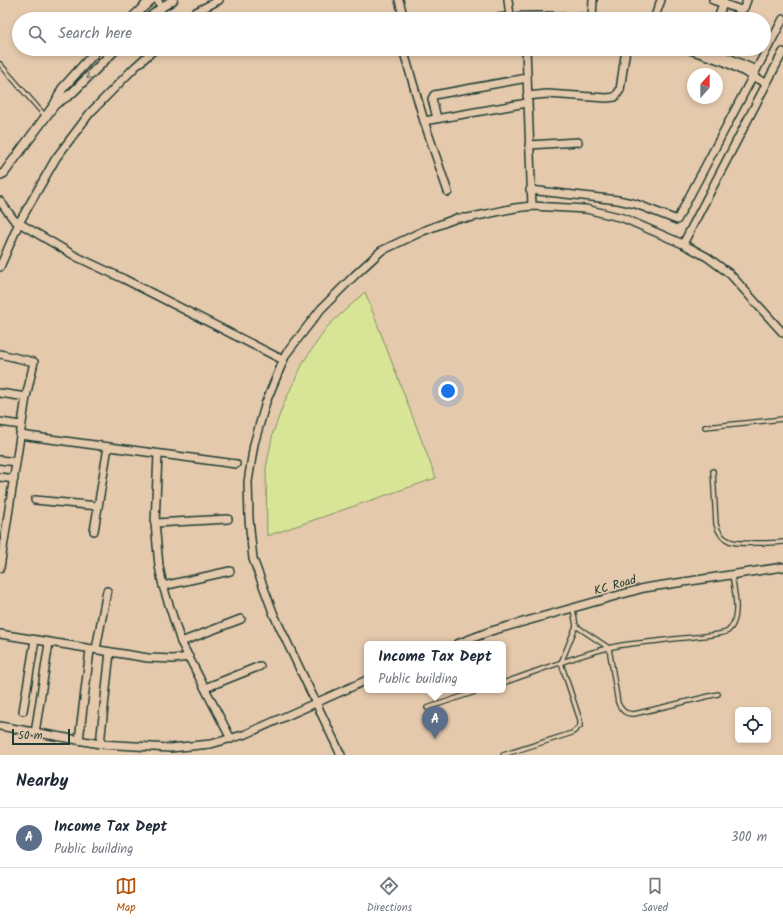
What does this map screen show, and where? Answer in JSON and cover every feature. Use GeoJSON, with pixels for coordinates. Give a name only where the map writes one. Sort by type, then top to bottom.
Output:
{"type":"FeatureCollection","features":[{"type":"Feature","properties":{"kind":"street"},"geometry":{"type":"LineString","coordinates":[[138,12],[151,0]]}},
{"type":"Feature","properties":{"kind":"street"},"geometry":{"type":"LineString","coordinates":[[153,12],[160,3],[173,0]]}},
{"type":"Feature","properties":{"kind":"street"},"geometry":{"type":"LineString","coordinates":[[196,12],[219,0]]}},
{"type":"Feature","properties":{"kind":"street"},"geometry":{"type":"LineString","coordinates":[[399,0],[402,12]]}},
{"type":"Feature","properties":{"kind":"street"},"geometry":{"type":"LineString","coordinates":[[508,0],[510,12]]}},
{"type":"Feature","properties":{"kind":"street"},"geometry":{"type":"LineString","coordinates":[[592,12],[593,0]]}},
{"type":"Feature","properties":{"kind":"street"},"geometry":{"type":"LineString","coordinates":[[657,12],[662,0]]}},
{"type":"Feature","properties":{"kind":"street"},"geometry":{"type":"LineString","coordinates":[[713,0],[724,2],[741,10],[744,8],[747,0]]}},
{"type":"Feature","properties":{"kind":"street"},"geometry":{"type":"LineString","coordinates":[[720,12],[724,2]]}},
{"type":"Feature","properties":{"kind":"street"},"geometry":{"type":"LineString","coordinates":[[771,42],[783,19]]}},
{"type":"Feature","properties":{"kind":"street"},"geometry":{"type":"LineString","coordinates":[[683,244],[783,52]]}},
{"type":"Feature","properties":{"kind":"street"},"geometry":{"type":"LineString","coordinates":[[2,174],[55,104],[62,89],[92,56]]}},
{"type":"Feature","properties":{"kind":"street"},"geometry":{"type":"LineString","coordinates":[[55,104],[72,94],[109,56]]}},
{"type":"Feature","properties":{"kind":"street"},"geometry":{"type":"LineString","coordinates":[[0,267],[19,223],[56,158],[90,113],[147,56]]}},
{"type":"Feature","properties":{"kind":"street"},"geometry":{"type":"LineString","coordinates":[[405,56],[424,121],[448,192]]}},
{"type":"Feature","properties":{"kind":"street"},"geometry":{"type":"LineString","coordinates":[[526,56],[530,190],[532,206]]}},
{"type":"Feature","properties":{"kind":"street"},"geometry":{"type":"LineString","coordinates":[[424,121],[547,94],[607,98],[615,97],[620,90],[625,56]]}},
{"type":"Feature","properties":{"kind":"street"},"geometry":{"type":"LineString","coordinates":[[707,56],[755,73]]}},
{"type":"Feature","properties":{"kind":"street"},"geometry":{"type":"LineString","coordinates":[[722,56],[755,73],[766,83]]}},
{"type":"Feature","properties":{"kind":"street"},"geometry":{"type":"LineString","coordinates":[[530,190],[618,200],[636,204],[677,220],[764,56]]}},
{"type":"Feature","properties":{"kind":"street"},"geometry":{"type":"LineString","coordinates":[[437,118],[432,99],[434,95],[526,78]]}},
{"type":"Feature","properties":{"kind":"street"},"geometry":{"type":"LineString","coordinates":[[529,145],[578,142]]}},
{"type":"Feature","properties":{"kind":"street"},"geometry":{"type":"LineString","coordinates":[[0,201],[14,220],[77,256],[283,360]]}},
{"type":"Feature","properties":{"kind":"street"},"geometry":{"type":"LineString","coordinates":[[341,755],[274,615],[253,559],[249,519],[248,482],[254,444],[266,402],[286,354],[321,309],[355,275],[381,251],[423,231],[457,218],[468,218],[532,206],[586,209],[623,218],[683,244],[707,257],[730,274],[783,333]]}},
{"type":"Feature","properties":{"kind":"street"},"geometry":{"type":"LineString","coordinates":[[0,354],[34,362],[26,397],[9,514],[3,531],[0,567]]}},
{"type":"Feature","properties":{"kind":"street"},"geometry":{"type":"LineString","coordinates":[[0,393],[26,397]]}},
{"type":"Feature","properties":{"kind":"street"},"geometry":{"type":"LineString","coordinates":[[0,422],[22,426]]}},
{"type":"Feature","properties":{"kind":"street"},"geometry":{"type":"LineString","coordinates":[[20,435],[236,464]]}},
{"type":"Feature","properties":{"kind":"street"},"geometry":{"type":"LineString","coordinates":[[94,531],[108,447]]}},
{"type":"Feature","properties":{"kind":"street"},"geometry":{"type":"LineString","coordinates":[[158,454],[155,523],[159,566],[163,586],[181,642],[231,739]]}},
{"type":"Feature","properties":{"kind":"street"},"geometry":{"type":"LineString","coordinates":[[0,460],[16,462]]}},
{"type":"Feature","properties":{"kind":"street"},"geometry":{"type":"LineString","coordinates":[[0,477],[14,479]]}},
{"type":"Feature","properties":{"kind":"street"},"geometry":{"type":"LineString","coordinates":[[35,500],[98,506]]}},
{"type":"Feature","properties":{"kind":"street"},"geometry":{"type":"LineString","coordinates":[[0,513],[9,514]]}},
{"type":"Feature","properties":{"kind":"street"},"geometry":{"type":"LineString","coordinates":[[155,523],[228,519]]}},
{"type":"Feature","properties":{"kind":"street","name":"KC Road"},"geometry":{"type":"LineString","coordinates":[[466,641],[491,632],[644,588],[783,567]]}},
{"type":"Feature","properties":{"kind":"street"},"geometry":{"type":"LineString","coordinates":[[163,586],[230,571]]}},
{"type":"Feature","properties":{"kind":"street"},"geometry":{"type":"LineString","coordinates":[[79,740],[93,649],[107,591]]}},
{"type":"Feature","properties":{"kind":"street"},"geometry":{"type":"LineString","coordinates":[[181,642],[241,619]]}},
{"type":"Feature","properties":{"kind":"street"},"geometry":{"type":"LineString","coordinates":[[0,634],[148,658],[173,659],[189,657]]}},
{"type":"Feature","properties":{"kind":"street"},"geometry":{"type":"LineString","coordinates":[[23,711],[35,640]]}},
{"type":"Feature","properties":{"kind":"street"},"geometry":{"type":"LineString","coordinates":[[36,733],[49,643]]}},
{"type":"Feature","properties":{"kind":"street"},"geometry":{"type":"LineString","coordinates":[[100,744],[110,652]]}},
{"type":"Feature","properties":{"kind":"street"},"geometry":{"type":"LineString","coordinates":[[205,688],[260,666]]}},
{"type":"Feature","properties":{"kind":"street"},"geometry":{"type":"LineString","coordinates":[[0,726],[100,744],[170,748],[211,744],[246,734],[364,681]]}},
{"type":"Feature","properties":{"kind":"lane"},"geometry":{"type":"LineString","coordinates":[[0,64],[45,116]]}},
{"type":"Feature","properties":{"kind":"lane"},"geometry":{"type":"LineString","coordinates":[[705,427],[783,419]]}},
{"type":"Feature","properties":{"kind":"lane"},"geometry":{"type":"LineString","coordinates":[[713,472],[716,524],[718,532],[722,537],[728,541],[738,544],[783,542]]}},
{"type":"Feature","properties":{"kind":"lane"},"geometry":{"type":"LineString","coordinates":[[506,682],[609,648],[678,638],[720,634],[728,631],[735,619],[737,602],[732,574]]}},
{"type":"Feature","properties":{"kind":"lane"},"geometry":{"type":"LineString","coordinates":[[503,755],[572,733],[580,726],[580,720],[561,663],[576,626],[573,609]]}},
{"type":"Feature","properties":{"kind":"lane"},"geometry":{"type":"LineString","coordinates":[[576,626],[609,648],[618,703],[621,710],[627,714],[634,714],[718,694]]}},
{"type":"Feature","properties":{"kind":"lane"},"geometry":{"type":"LineString","coordinates":[[427,708],[472,693]]}},
{"type":"Feature","properties":{"kind":"green space"},"geometry":{"type":"Polygon","coordinates":[[[365,292],[436,478],[267,536],[266,468],[273,433],[284,403],[304,361],[328,326],[365,292]]]}},
{"type":"Feature","properties":{"kind":"place","name":"Income Tax Dept"},"geometry":{"type":"Point","coordinates":[435,739]}}]}
